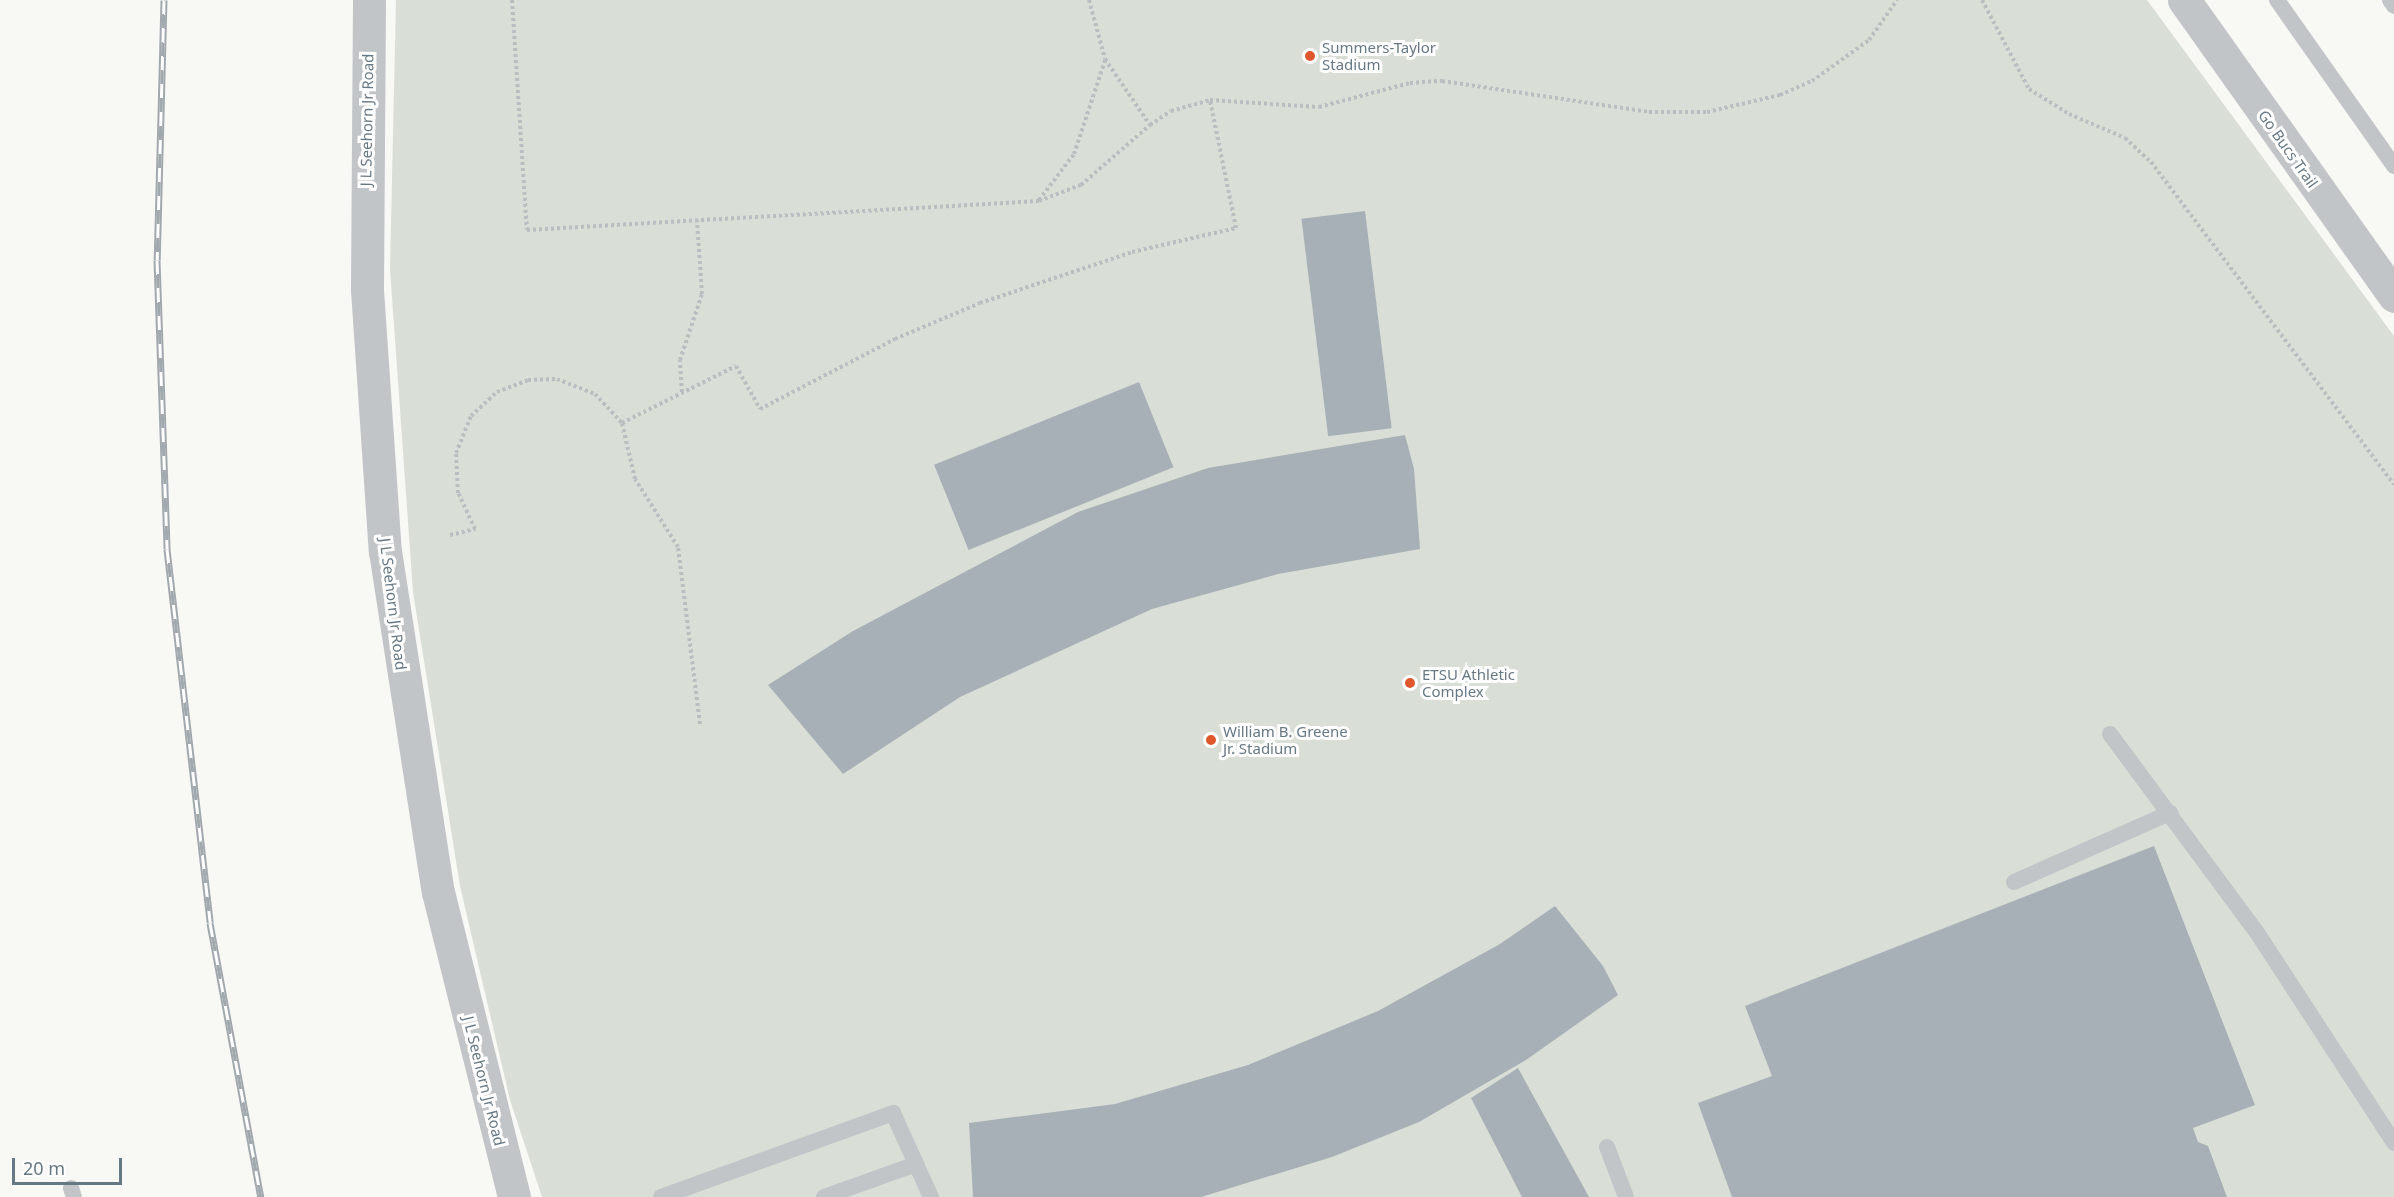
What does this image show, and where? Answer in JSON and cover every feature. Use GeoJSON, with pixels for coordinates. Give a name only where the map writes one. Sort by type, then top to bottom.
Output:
{"type":"FeatureCollection","features":[{"type":"Feature","properties":{"kind":"street","name":"J L Seehorn Jr Road"},"geometry":{"type":"LineString","coordinates":[[369,0],[367,290],[385,551],[438,892],[514,1197]]}},
{"type":"Feature","properties":{"kind":"street","name":"Go Bucs Trail"},"geometry":{"type":"LineString","coordinates":[[2184,0],[2394,296]]}},
{"type":"Feature","properties":{"kind":"lane"},"geometry":{"type":"LineString","coordinates":[[2277,0],[2394,166]]}},
{"type":"Feature","properties":{"kind":"lane"},"geometry":{"type":"LineString","coordinates":[[2390,0],[2394,6]]}},
{"type":"Feature","properties":{"kind":"lane"},"geometry":{"type":"LineString","coordinates":[[2110,734],[2256,931],[2394,1143]]}},
{"type":"Feature","properties":{"kind":"lane"},"geometry":{"type":"LineString","coordinates":[[2014,882],[2170,813]]}},
{"type":"Feature","properties":{"kind":"lane"},"geometry":{"type":"LineString","coordinates":[[661,1197],[893,1113],[931,1197]]}},
{"type":"Feature","properties":{"kind":"lane"},"geometry":{"type":"LineString","coordinates":[[1607,1148],[1626,1197]]}},
{"type":"Feature","properties":{"kind":"lane"},"geometry":{"type":"LineString","coordinates":[[824,1197],[916,1164]]}},
{"type":"Feature","properties":{"kind":"path"},"geometry":{"type":"LineString","coordinates":[[512,0],[527,230],[1039,201],[1081,185],[1150,125],[1171,111],[1210,100],[1319,107],[1410,83],[1442,81],[1649,112],[1707,112],[1780,95],[1812,81],[1869,40],[1897,0]]}},
{"type":"Feature","properties":{"kind":"path"},"geometry":{"type":"LineString","coordinates":[[1089,0],[1105,59],[1150,125]]}},
{"type":"Feature","properties":{"kind":"path"},"geometry":{"type":"LineString","coordinates":[[1982,0],[2029,89],[2069,114],[2125,138],[2151,162],[2394,485]]}},
{"type":"Feature","properties":{"kind":"path"},"geometry":{"type":"LineString","coordinates":[[1039,201],[1074,154],[1105,59]]}},
{"type":"Feature","properties":{"kind":"path"},"geometry":{"type":"LineString","coordinates":[[622,423],[736,366],[760,409],[894,339],[989,300],[1132,252],[1236,228],[1210,100]]}},
{"type":"Feature","properties":{"kind":"path"},"geometry":{"type":"LineString","coordinates":[[682,392],[680,360],[702,294],[697,220]]}},
{"type":"Feature","properties":{"kind":"path"},"geometry":{"type":"LineString","coordinates":[[450,535],[475,529],[458,493],[456,453],[471,416],[497,392],[528,380],[556,379],[595,394],[622,423],[635,479],[678,547],[700,724]]}},
{"type":"Feature","properties":{"kind":"shaded area","name":"ETSU Athletic Complex"},"geometry":{"type":"Polygon","coordinates":[[[396,0],[2147,0],[2394,336],[2394,1197],[542,1197],[510,1100],[460,886],[413,592],[390,269],[396,0]]]}},
{"type":"Feature","properties":{"kind":"building"},"geometry":{"type":"Polygon","coordinates":[[[1365,211],[1392,428],[1328,436],[1301,219],[1365,211]]]}},
{"type":"Feature","properties":{"kind":"building"},"geometry":{"type":"Polygon","coordinates":[[[1139,382],[1173,467],[969,550],[934,465],[1139,382]]]}},
{"type":"Feature","properties":{"kind":"building"},"geometry":{"type":"Polygon","coordinates":[[[1405,435],[1414,469],[1420,549],[1278,574],[1152,609],[960,697],[843,774],[768,685],[853,631],[1078,512],[1208,468],[1405,435]]]}},
{"type":"Feature","properties":{"kind":"building"},"geometry":{"type":"Polygon","coordinates":[[[2154,846],[2255,1105],[2193,1128],[2198,1142],[2208,1146],[2227,1197],[1732,1197],[1698,1103],[1772,1076],[1745,1006],[2154,846]]]}},
{"type":"Feature","properties":{"kind":"building"},"geometry":{"type":"Polygon","coordinates":[[[1555,906],[1603,966],[1618,995],[1526,1060],[1419,1122],[1332,1157],[1201,1197],[973,1197],[969,1123],[1115,1104],[1248,1065],[1378,1011],[1500,944],[1555,906]]]}},
{"type":"Feature","properties":{"kind":"building"},"geometry":{"type":"Polygon","coordinates":[[[1518,1068],[1589,1197],[1522,1197],[1471,1098],[1518,1068]]]}},
{"type":"Feature","properties":{"kind":"railway"},"geometry":{"type":"LineString","coordinates":[[164,0],[157,260],[167,549],[210,923],[261,1197]]}},
{"type":"Feature","properties":{"kind":"place","name":"Summers-Taylor Stadium"},"geometry":{"type":"Point","coordinates":[1310,56]}},
{"type":"Feature","properties":{"kind":"place","name":"ETSU Athletic Complex"},"geometry":{"type":"Point","coordinates":[1410,683]}},
{"type":"Feature","properties":{"kind":"place","name":"William B. Greene Jr. Stadium"},"geometry":{"type":"Point","coordinates":[1211,740]}}]}
